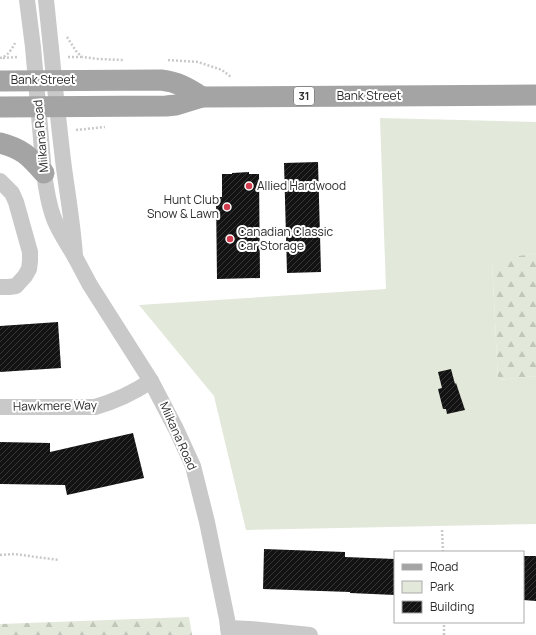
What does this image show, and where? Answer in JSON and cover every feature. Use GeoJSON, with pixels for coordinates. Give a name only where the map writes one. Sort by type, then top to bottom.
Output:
{"type":"FeatureCollection","features":[{"type":"Feature","properties":{"kind":"main road","name":"Bank Street"},"geometry":{"type":"LineString","coordinates":[[0,81],[161,80],[177,83],[202,97]]}},
{"type":"Feature","properties":{"kind":"main road","name":"Bank Street"},"geometry":{"type":"LineString","coordinates":[[0,107],[166,106],[176,105],[202,97],[536,95]]}},
{"type":"Feature","properties":{"kind":"main road"},"geometry":{"type":"LineString","coordinates":[[0,143],[10,145],[23,151],[44,173]]}},
{"type":"Feature","properties":{"kind":"street"},"geometry":{"type":"LineString","coordinates":[[27,0],[45,80]]}},
{"type":"Feature","properties":{"kind":"street"},"geometry":{"type":"LineString","coordinates":[[45,80],[46,0]]}},
{"type":"Feature","properties":{"kind":"street","name":"Miikana Road"},"geometry":{"type":"LineString","coordinates":[[45,80],[48,107],[68,200],[76,258]]}},
{"type":"Feature","properties":{"kind":"street","name":"Miikana Road"},"geometry":{"type":"LineString","coordinates":[[48,107],[44,173],[53,216],[61,235],[76,258],[90,285],[151,381],[193,466],[207,522],[229,632]]}},
{"type":"Feature","properties":{"kind":"street"},"geometry":{"type":"LineString","coordinates":[[0,181],[12,193],[16,202],[30,252],[29,269],[25,276],[16,286],[0,287]]}},
{"type":"Feature","properties":{"kind":"street","name":"Hawkmere Way"},"geometry":{"type":"LineString","coordinates":[[0,407],[95,407],[133,393],[151,381]]}},
{"type":"Feature","properties":{"kind":"street"},"geometry":{"type":"LineString","coordinates":[[229,632],[250,629],[310,635]]}},
{"type":"Feature","properties":{"kind":"path"},"geometry":{"type":"LineString","coordinates":[[67,37],[82,57],[130,60]]}},
{"type":"Feature","properties":{"kind":"path"},"geometry":{"type":"LineString","coordinates":[[167,60],[198,62],[222,70],[233,79]]}},
{"type":"Feature","properties":{"kind":"path"},"geometry":{"type":"LineString","coordinates":[[75,133],[76,130],[109,127]]}},
{"type":"Feature","properties":{"kind":"path"},"geometry":{"type":"LineString","coordinates":[[442,530],[443,551]]}},
{"type":"Feature","properties":{"kind":"path"},"geometry":{"type":"LineString","coordinates":[[0,555],[14,554],[58,560]]}},
{"type":"Feature","properties":{"kind":"path"},"geometry":{"type":"LineString","coordinates":[[444,623],[444,635]]}},
{"type":"Feature","properties":{"kind":"green space"},"geometry":{"type":"Polygon","coordinates":[[[380,118],[536,122],[536,253],[492,262],[498,380],[536,376],[536,524],[246,530],[214,396],[139,305],[386,289],[380,118]]]}},
{"type":"Feature","properties":{"kind":"green space"},"geometry":{"type":"Polygon","coordinates":[[[536,253],[536,376],[498,380],[492,261],[536,253]]]}},
{"type":"Feature","properties":{"kind":"green space"},"geometry":{"type":"Polygon","coordinates":[[[189,617],[192,635],[0,635],[0,624],[189,617]]]}},
{"type":"Feature","properties":{"kind":"building"},"geometry":{"type":"Polygon","coordinates":[[[318,162],[321,272],[287,273],[284,163],[318,162]]]}},
{"type":"Feature","properties":{"kind":"building"},"geometry":{"type":"Polygon","coordinates":[[[249,172],[249,174],[259,174],[260,278],[217,279],[216,197],[222,197],[222,174],[249,172]]]}},
{"type":"Feature","properties":{"kind":"building"},"geometry":{"type":"Polygon","coordinates":[[[58,322],[61,368],[0,372],[0,326],[58,322]]]}},
{"type":"Feature","properties":{"kind":"building"},"geometry":{"type":"Polygon","coordinates":[[[451,369],[465,410],[447,414],[446,409],[443,409],[438,389],[442,388],[438,372],[451,369]]]}},
{"type":"Feature","properties":{"kind":"building"},"geometry":{"type":"Polygon","coordinates":[[[133,433],[144,478],[67,495],[65,485],[0,484],[0,442],[50,443],[50,452],[133,433]]]}},
{"type":"Feature","properties":{"kind":"building"},"geometry":{"type":"Polygon","coordinates":[[[264,549],[345,552],[345,557],[394,559],[394,595],[263,589],[264,549]]]}},
{"type":"Feature","properties":{"kind":"building"},"geometry":{"type":"Polygon","coordinates":[[[524,556],[536,556],[536,601],[524,600],[524,556]]]}},
{"type":"Feature","properties":{"kind":"place","name":"Allied Hardwood"},"geometry":{"type":"Point","coordinates":[249,186]}},
{"type":"Feature","properties":{"kind":"place","name":"Hunt Club Snow & Lawn"},"geometry":{"type":"Point","coordinates":[227,207]}},
{"type":"Feature","properties":{"kind":"place","name":"Canadian Classic Car Storage"},"geometry":{"type":"Point","coordinates":[230,239]}}]}
